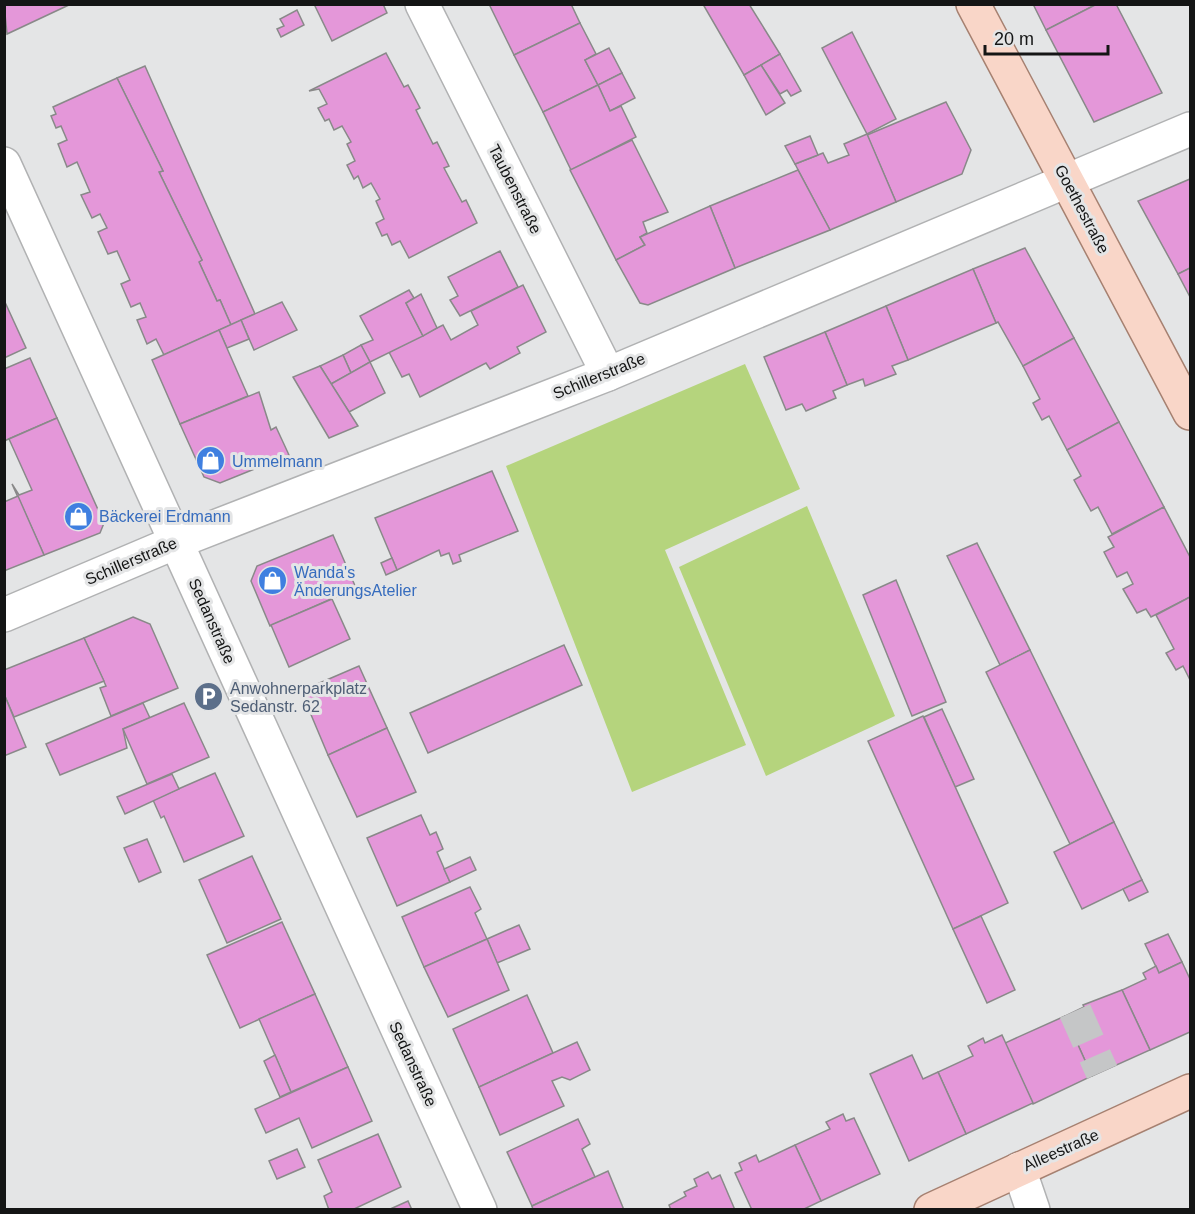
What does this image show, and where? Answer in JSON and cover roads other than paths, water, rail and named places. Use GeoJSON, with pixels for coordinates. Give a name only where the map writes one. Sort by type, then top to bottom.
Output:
{"type":"FeatureCollection","features":[{"type":"Feature","properties":{"kind":"main road","name":"Goethestraße"},"geometry":{"type":"LineString","coordinates":[[973,4],[1191,413]]}},
{"type":"Feature","properties":{"kind":"main road","name":"Alleestraße"},"geometry":{"type":"LineString","coordinates":[[932,1209],[1191,1091]]}},
{"type":"Feature","properties":{"kind":"street","name":"Taubenstraße"},"geometry":{"type":"LineString","coordinates":[[422,4],[608,374]]}},
{"type":"Feature","properties":{"kind":"street","name":"Schillerstraße"},"geometry":{"type":"LineString","coordinates":[[4,615],[176,542],[608,374],[1191,129]]}},
{"type":"Feature","properties":{"kind":"street","name":"Sedanstraße"},"geometry":{"type":"LineString","coordinates":[[4,164],[480,1209]]}},
{"type":"Feature","properties":{"kind":"street"},"geometry":{"type":"LineString","coordinates":[[1019,1168],[1033,1209]]}},
{"type":"Feature","properties":{"kind":"tunnel"},"geometry":{"type":"LineString","coordinates":[[1075,1011],[1102,1072]]}},
{"type":"Feature","properties":{"kind":"place","name":"Ummelmann"},"geometry":{"type":"Point","coordinates":[211,461]}},
{"type":"Feature","properties":{"kind":"place","name":"Bäckerei Erdmann"},"geometry":{"type":"Point","coordinates":[78,516]}},
{"type":"Feature","properties":{"kind":"place","name":"Wanda's ÄnderungsAtelier"},"geometry":{"type":"Point","coordinates":[273,581]}},
{"type":"Feature","properties":{"kind":"place","name":"Anwohnerparkplatz Sedanstr. 62"},"geometry":{"type":"Point","coordinates":[209,697]}}]}
